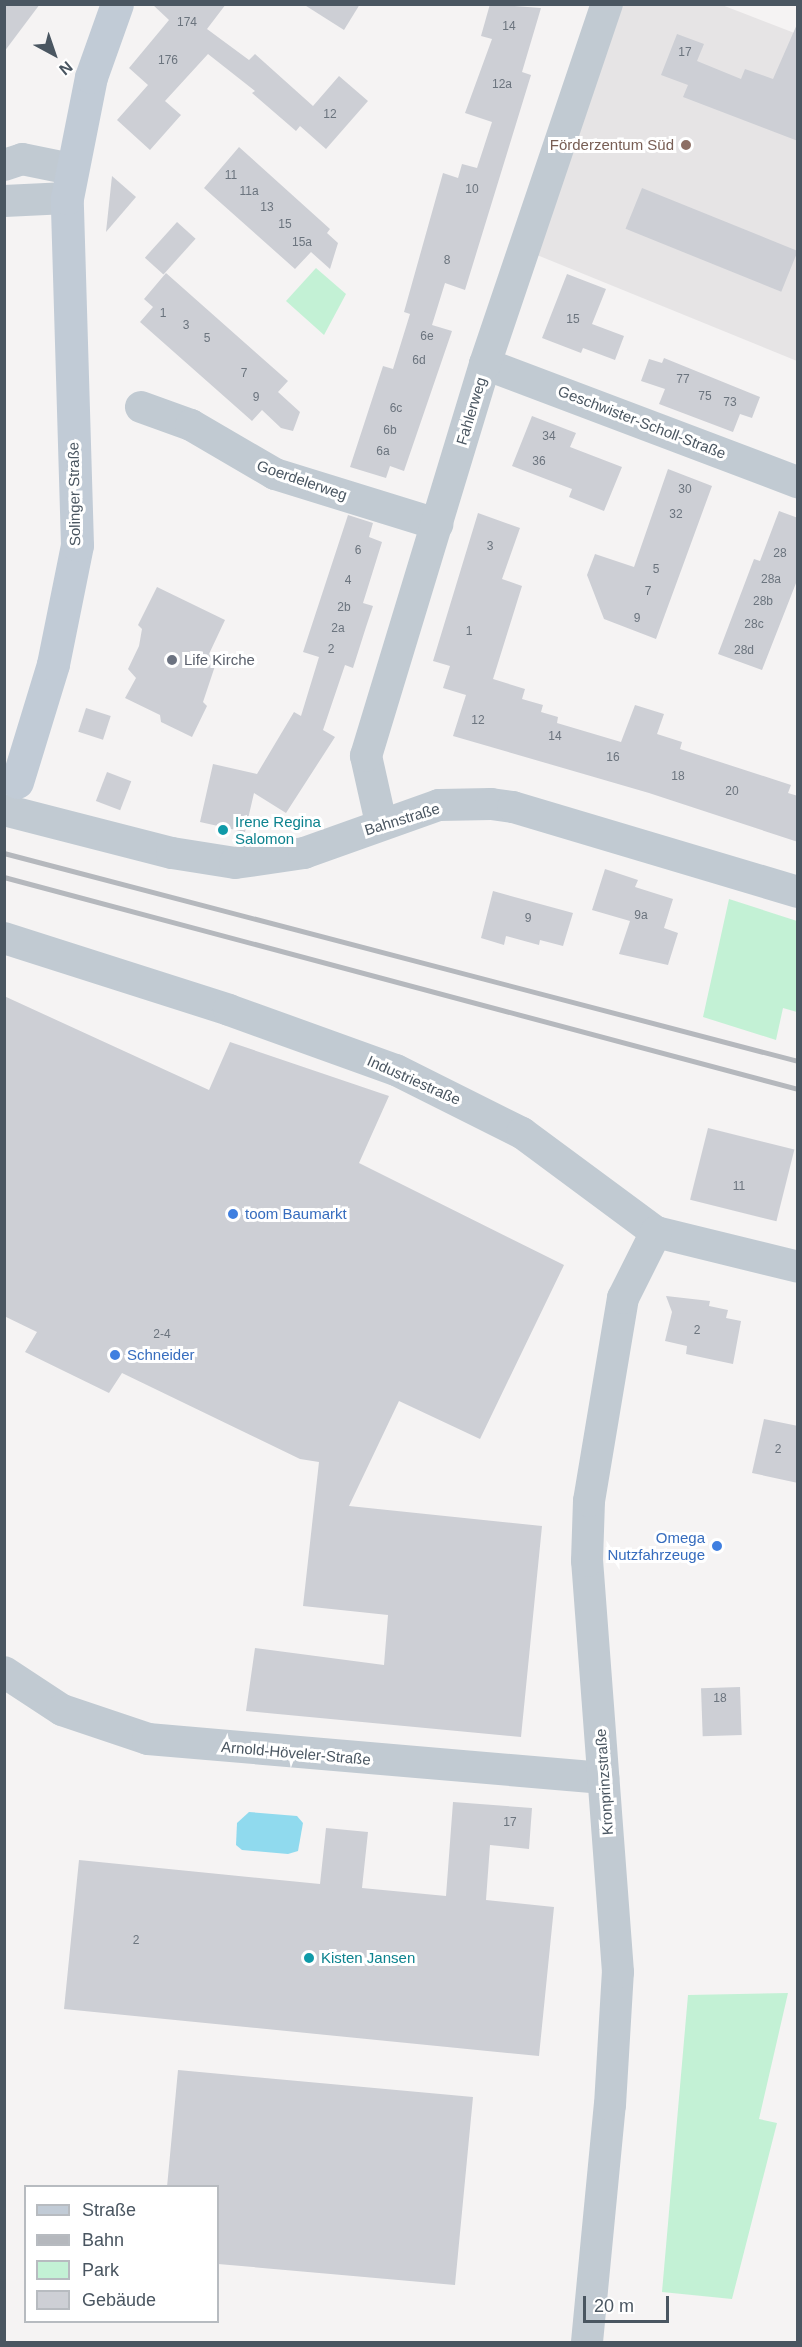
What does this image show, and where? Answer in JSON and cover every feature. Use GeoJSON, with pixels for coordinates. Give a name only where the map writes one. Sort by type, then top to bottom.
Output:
{"type":"FeatureCollection","features":[{"type":"Feature","properties":{"kind":"main road","name":"Solinger Straße"},"geometry":{"type":"LineString","coordinates":[[11,796],[54,664],[77,545],[69,184],[91,77],[117,4]]}},
{"type":"Feature","properties":{"kind":"street","name":"Fahlerweg"},"geometry":{"type":"LineString","coordinates":[[381,823],[366,756],[485,364],[607,4]]}},
{"type":"Feature","properties":{"kind":"street"},"geometry":{"type":"LineString","coordinates":[[4,165],[22,159],[69,184]]}},
{"type":"Feature","properties":{"kind":"street"},"geometry":{"type":"LineString","coordinates":[[4,201],[27,203],[69,184]]}},
{"type":"Feature","properties":{"kind":"street","name":"Geschwister-Scholl-Straße"},"geometry":{"type":"LineString","coordinates":[[485,364],[798,482]]}},
{"type":"Feature","properties":{"kind":"street","name":"Goerdelerweg"},"geometry":{"type":"LineString","coordinates":[[141,407],[191,425],[275,474],[437,524]]}},
{"type":"Feature","properties":{"kind":"street","name":"Bahnstraße"},"geometry":{"type":"LineString","coordinates":[[11,796],[172,853],[235,863],[304,853],[381,823],[439,806],[513,807],[798,892]]}},
{"type":"Feature","properties":{"kind":"street","name":"Industriestraße"},"geometry":{"type":"LineString","coordinates":[[4,938],[229,1010],[396,1070],[522,1133],[656,1232],[798,1267]]}},
{"type":"Feature","properties":{"kind":"street","name":"Kronprinzstraße"},"geometry":{"type":"LineString","coordinates":[[587,2343],[610,2104],[618,1972],[587,1561],[589,1501],[623,1298],[656,1232]]}},
{"type":"Feature","properties":{"kind":"street","name":"Arnold-Höveler-Straße"},"geometry":{"type":"LineString","coordinates":[[4,1672],[62,1710],[148,1739],[603,1778]]}},
{"type":"Feature","properties":{"kind":"shaded area","name":"Förderzentum Süd"},"geometry":{"type":"Polygon","coordinates":[[[621,5],[722,5],[797,34],[797,361],[537,255],[621,5]]]}},
{"type":"Feature","properties":{"kind":"green space"},"geometry":{"type":"Polygon","coordinates":[[[316,268],[346,294],[324,335],[286,301],[316,268]]]}},
{"type":"Feature","properties":{"kind":"green space"},"geometry":{"type":"Polygon","coordinates":[[[729,899],[797,921],[797,1012],[783,1008],[776,1040],[703,1017],[729,899]]]}},
{"type":"Feature","properties":{"kind":"green space"},"geometry":{"type":"Polygon","coordinates":[[[788,1993],[759,2119],[777,2123],[732,2299],[662,2292],[688,1995],[788,1993]]]}},
{"type":"Feature","properties":{"kind":"water"},"geometry":{"type":"Polygon","coordinates":[[[249,1812],[297,1816],[303,1823],[298,1851],[288,1854],[242,1850],[236,1845],[237,1823],[249,1812]]]}},
{"type":"Feature","properties":{"kind":"building"},"geometry":{"type":"Polygon","coordinates":[[[4,4],[40,4],[4,52],[4,4]]]}},
{"type":"Feature","properties":{"kind":"building"},"geometry":{"type":"Polygon","coordinates":[[[152,4],[226,4],[207,29],[249,60],[255,54],[313,106],[339,76],[368,101],[326,149],[300,126],[296,131],[252,93],[255,91],[208,54],[165,101],[181,115],[150,150],[117,120],[148,85],[129,68],[169,20],[152,4]]]}},
{"type":"Feature","properties":{"kind":"building"},"geometry":{"type":"Polygon","coordinates":[[[303,4],[360,4],[344,30],[303,4]]]}},
{"type":"Feature","properties":{"kind":"building"},"geometry":{"type":"Polygon","coordinates":[[[490,4],[541,8],[522,72],[531,75],[465,290],[445,283],[432,325],[452,331],[404,471],[390,466],[386,478],[350,467],[383,366],[393,369],[410,314],[404,312],[443,173],[458,178],[462,164],[477,168],[492,122],[465,113],[492,39],[481,36],[490,4]]]}},
{"type":"Feature","properties":{"kind":"building"},"geometry":{"type":"Polygon","coordinates":[[[798,22],[798,141],[683,97],[688,85],[661,75],[677,34],[704,44],[697,61],[741,79],[745,69],[773,79],[798,22]]]}},
{"type":"Feature","properties":{"kind":"building"},"geometry":{"type":"Polygon","coordinates":[[[239,147],[330,229],[327,233],[338,243],[330,269],[311,252],[295,269],[204,188],[239,147]]]}},
{"type":"Feature","properties":{"kind":"building"},"geometry":{"type":"Polygon","coordinates":[[[112,176],[136,197],[106,232],[112,176]]]}},
{"type":"Feature","properties":{"kind":"building"},"geometry":{"type":"Polygon","coordinates":[[[642,188],[798,251],[781,292],[626,229],[642,188]]]}},
{"type":"Feature","properties":{"kind":"building"},"geometry":{"type":"Polygon","coordinates":[[[177,222],[196,239],[163,274],[145,258],[177,222]]]}},
{"type":"Feature","properties":{"kind":"building"},"geometry":{"type":"Polygon","coordinates":[[[166,273],[288,381],[278,392],[300,412],[293,431],[281,428],[262,410],[252,421],[140,322],[153,307],[144,299],[166,273]]]}},
{"type":"Feature","properties":{"kind":"building"},"geometry":{"type":"Polygon","coordinates":[[[567,274],[606,289],[592,324],[624,336],[615,360],[583,348],[581,353],[542,338],[567,274]]]}},
{"type":"Feature","properties":{"kind":"building"},"geometry":{"type":"Polygon","coordinates":[[[664,358],[760,397],[752,418],[740,414],[733,432],[659,404],[665,389],[641,381],[649,359],[662,363],[664,358]]]}},
{"type":"Feature","properties":{"kind":"building"},"geometry":{"type":"Polygon","coordinates":[[[532,416],[576,433],[570,447],[622,467],[604,511],[569,497],[572,489],[512,466],[532,416]]]}},
{"type":"Feature","properties":{"kind":"building"},"geometry":{"type":"Polygon","coordinates":[[[668,469],[712,486],[656,639],[604,619],[587,575],[595,554],[634,567],[668,469]]]}},
{"type":"Feature","properties":{"kind":"building"},"geometry":{"type":"Polygon","coordinates":[[[779,511],[798,518],[798,578],[762,670],[718,654],[754,559],[760,561],[779,511]]]}},
{"type":"Feature","properties":{"kind":"building"},"geometry":{"type":"Polygon","coordinates":[[[478,513],[520,528],[502,579],[522,586],[493,679],[525,689],[522,699],[543,705],[541,712],[558,717],[557,723],[621,742],[635,705],[664,714],[657,734],[682,742],[680,749],[791,785],[788,793],[798,796],[798,842],[649,793],[453,736],[466,695],[443,688],[450,666],[433,661],[478,513]]]}},
{"type":"Feature","properties":{"kind":"building"},"geometry":{"type":"Polygon","coordinates":[[[348,515],[373,523],[369,537],[382,542],[363,603],[373,606],[353,668],[345,665],[323,730],[335,737],[286,813],[254,793],[245,832],[200,822],[213,764],[257,774],[294,712],[301,716],[319,657],[303,652],[348,515]]]}},
{"type":"Feature","properties":{"kind":"building","name":"Life Kirche"},"geometry":{"type":"Polygon","coordinates":[[[157,587],[225,620],[209,654],[216,663],[203,702],[207,706],[192,737],[161,722],[160,715],[125,698],[136,678],[128,669],[139,646],[142,629],[138,625],[157,587]]]}},
{"type":"Feature","properties":{"kind":"building"},"geometry":{"type":"Polygon","coordinates":[[[86,708],[111,716],[103,740],[78,732],[86,708]]]}},
{"type":"Feature","properties":{"kind":"building"},"geometry":{"type":"Polygon","coordinates":[[[107,772],[131,781],[120,810],[96,801],[107,772]]]}},
{"type":"Feature","properties":{"kind":"building"},"geometry":{"type":"Polygon","coordinates":[[[605,869],[638,880],[635,887],[673,899],[664,928],[678,933],[668,965],[619,954],[630,921],[592,910],[605,869]]]}},
{"type":"Feature","properties":{"kind":"building"},"geometry":{"type":"Polygon","coordinates":[[[493,891],[573,913],[563,946],[540,940],[539,945],[506,936],[504,945],[481,938],[493,891]]]}},
{"type":"Feature","properties":{"kind":"building","name":"toom Baumarkt"},"geometry":{"type":"Polygon","coordinates":[[[4,996],[209,1090],[230,1042],[389,1096],[359,1163],[564,1265],[480,1439],[399,1401],[349,1506],[542,1526],[521,1737],[246,1711],[255,1648],[384,1665],[388,1615],[303,1606],[319,1462],[300,1459],[122,1373],[109,1393],[25,1352],[37,1332],[4,1316],[4,996]]]}},
{"type":"Feature","properties":{"kind":"building"},"geometry":{"type":"Polygon","coordinates":[[[708,1128],[794,1150],[776,1221],[690,1200],[708,1128]]]}},
{"type":"Feature","properties":{"kind":"building"},"geometry":{"type":"Polygon","coordinates":[[[666,1296],[710,1301],[709,1306],[728,1310],[726,1318],[741,1321],[733,1364],[686,1354],[687,1346],[665,1341],[672,1312],[666,1296]]]}},
{"type":"Feature","properties":{"kind":"building"},"geometry":{"type":"Polygon","coordinates":[[[764,1419],[798,1426],[798,1483],[752,1473],[764,1419]]]}},
{"type":"Feature","properties":{"kind":"building"},"geometry":{"type":"Polygon","coordinates":[[[740,1687],[742,1735],[703,1736],[701,1688],[740,1687]]]}},
{"type":"Feature","properties":{"kind":"building","name":"Kisten Jansen"},"geometry":{"type":"Polygon","coordinates":[[[453,1802],[532,1808],[529,1849],[490,1845],[486,1900],[554,1907],[539,2056],[64,2009],[79,1860],[320,1884],[326,1828],[368,1832],[362,1888],[446,1896],[453,1802]]]}},
{"type":"Feature","properties":{"kind":"building"},"geometry":{"type":"Polygon","coordinates":[[[178,2070],[473,2097],[455,2285],[219,2264],[219,2185],[167,2185],[178,2070]]]}},
{"type":"Feature","properties":{"kind":"railway"},"geometry":{"type":"LineString","coordinates":[[4,853],[798,1061]]}},
{"type":"Feature","properties":{"kind":"railway"},"geometry":{"type":"LineString","coordinates":[[4,877],[798,1089]]}},
{"type":"Feature","properties":{"kind":"place","name":"Förderzentum Süd"},"geometry":{"type":"Point","coordinates":[686,145]}},
{"type":"Feature","properties":{"kind":"place","name":"Life Kirche"},"geometry":{"type":"Point","coordinates":[172,660]}},
{"type":"Feature","properties":{"kind":"place","name":"Irene Regina Salomon"},"geometry":{"type":"Point","coordinates":[223,830]}},
{"type":"Feature","properties":{"kind":"place","name":"toom Baumarkt"},"geometry":{"type":"Point","coordinates":[233,1214]}},
{"type":"Feature","properties":{"kind":"place","name":"Schneider"},"geometry":{"type":"Point","coordinates":[115,1355]}},
{"type":"Feature","properties":{"kind":"place","name":"Omega Nutzfahrzeuge"},"geometry":{"type":"Point","coordinates":[717,1546]}},
{"type":"Feature","properties":{"kind":"place","name":"Kisten Jansen"},"geometry":{"type":"Point","coordinates":[309,1958]}}]}
